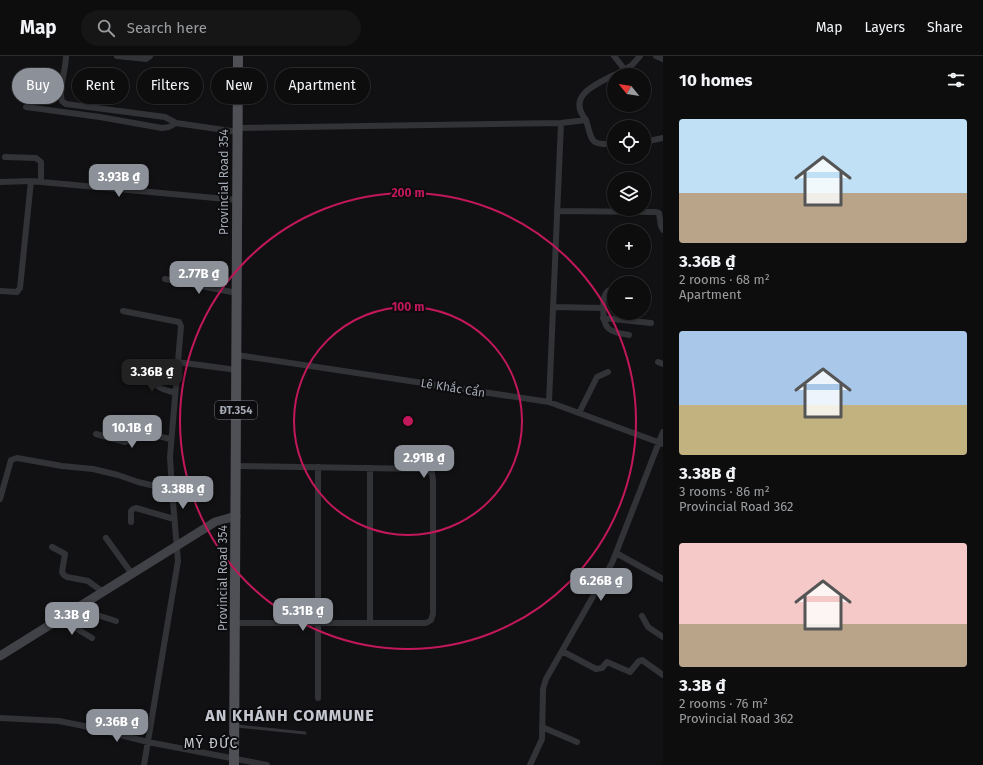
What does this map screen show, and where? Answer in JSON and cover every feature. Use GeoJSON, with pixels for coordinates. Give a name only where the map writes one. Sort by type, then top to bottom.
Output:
{"type":"FeatureCollection","features":[{"type":"Feature","properties":{"kind":"main road","name":"Provincial Road 354"},"geometry":{"type":"LineString","coordinates":[[234,762],[236,623],[238,56]]}},
{"type":"Feature","properties":{"kind":"main road"},"geometry":{"type":"LineString","coordinates":[[0,656],[78,609],[215,522],[236,516]]}},
{"type":"Feature","properties":{"kind":"street"},"geometry":{"type":"LineString","coordinates":[[66,56],[60,96],[62,102],[66,104],[164,117],[176,123],[238,130],[561,123],[586,120]]}},
{"type":"Feature","properties":{"kind":"street"},"geometry":{"type":"LineString","coordinates":[[117,56],[146,59],[150,56]]}},
{"type":"Feature","properties":{"kind":"street"},"geometry":{"type":"LineString","coordinates":[[614,56],[623,68]]}},
{"type":"Feature","properties":{"kind":"street"},"geometry":{"type":"LineString","coordinates":[[628,68],[640,56]]}},
{"type":"Feature","properties":{"kind":"street"},"geometry":{"type":"LineString","coordinates":[[656,56],[663,59]]}},
{"type":"Feature","properties":{"kind":"street"},"geometry":{"type":"LineString","coordinates":[[607,78],[586,91],[580,100],[579,107],[580,113],[586,120],[594,143],[607,144]]}},
{"type":"Feature","properties":{"kind":"street"},"geometry":{"type":"LineString","coordinates":[[26,107],[100,117],[162,128],[169,127],[176,123]]}},
{"type":"Feature","properties":{"kind":"street"},"geometry":{"type":"LineString","coordinates":[[549,402],[561,123]]}},
{"type":"Feature","properties":{"kind":"street"},"geometry":{"type":"LineString","coordinates":[[651,141],[663,138]]}},
{"type":"Feature","properties":{"kind":"street"},"geometry":{"type":"LineString","coordinates":[[5,157],[36,158],[39,160],[41,162],[41,182]]}},
{"type":"Feature","properties":{"kind":"street"},"geometry":{"type":"LineString","coordinates":[[0,182],[31,181],[237,200]]}},
{"type":"Feature","properties":{"kind":"street"},"geometry":{"type":"LineString","coordinates":[[0,291],[17,292],[20,288],[31,181]]}},
{"type":"Feature","properties":{"kind":"street"},"geometry":{"type":"LineString","coordinates":[[557,211],[656,212],[661,216],[660,226],[663,230]]}},
{"type":"Feature","properties":{"kind":"street"},"geometry":{"type":"LineString","coordinates":[[165,279],[237,293]]}},
{"type":"Feature","properties":{"kind":"street"},"geometry":{"type":"LineString","coordinates":[[607,292],[604,296],[603,318],[605,324],[608,328],[629,336]]}},
{"type":"Feature","properties":{"kind":"street"},"geometry":{"type":"LineString","coordinates":[[554,307],[604,308]]}},
{"type":"Feature","properties":{"kind":"street"},"geometry":{"type":"LineString","coordinates":[[123,311],[179,322],[181,328],[170,457],[178,561],[144,765]]}},
{"type":"Feature","properties":{"kind":"street"},"geometry":{"type":"LineString","coordinates":[[603,318],[651,323]]}},
{"type":"Feature","properties":{"kind":"street","name":"Lê Khắc Cẩn"},"geometry":{"type":"LineString","coordinates":[[237,355],[549,402],[661,444]]}},
{"type":"Feature","properties":{"kind":"street"},"geometry":{"type":"LineString","coordinates":[[178,362],[236,370]]}},
{"type":"Feature","properties":{"kind":"street"},"geometry":{"type":"LineString","coordinates":[[579,413],[597,377],[608,372]]}},
{"type":"Feature","properties":{"kind":"street"},"geometry":{"type":"LineString","coordinates":[[134,374],[147,376],[158,386],[175,393]]}},
{"type":"Feature","properties":{"kind":"street"},"geometry":{"type":"LineString","coordinates":[[96,434],[125,442],[130,441],[137,433],[143,432],[171,439]]}},
{"type":"Feature","properties":{"kind":"street"},"geometry":{"type":"LineString","coordinates":[[530,765],[540,745],[544,684],[606,575],[661,444],[663,432]]}},
{"type":"Feature","properties":{"kind":"street"},"geometry":{"type":"LineString","coordinates":[[0,499],[2,483],[11,460],[17,458],[62,466],[94,469],[172,490]]}},
{"type":"Feature","properties":{"kind":"street"},"geometry":{"type":"LineString","coordinates":[[236,466],[425,469],[432,473],[433,488],[433,614],[431,620],[426,624],[236,623]]}},
{"type":"Feature","properties":{"kind":"street"},"geometry":{"type":"LineString","coordinates":[[318,467],[318,698]]}},
{"type":"Feature","properties":{"kind":"street"},"geometry":{"type":"LineString","coordinates":[[370,468],[370,623]]}},
{"type":"Feature","properties":{"kind":"street"},"geometry":{"type":"LineString","coordinates":[[131,522],[131,512],[136,508],[174,519]]}},
{"type":"Feature","properties":{"kind":"street"},"geometry":{"type":"LineString","coordinates":[[106,538],[132,574]]}},
{"type":"Feature","properties":{"kind":"street"},"geometry":{"type":"LineString","coordinates":[[52,547],[65,554],[62,572],[64,575],[67,577],[88,581],[103,592]]}},
{"type":"Feature","properties":{"kind":"street"},"geometry":{"type":"LineString","coordinates":[[616,553],[663,579]]}},
{"type":"Feature","properties":{"kind":"street"},"geometry":{"type":"LineString","coordinates":[[78,609],[116,621]]}},
{"type":"Feature","properties":{"kind":"street"},"geometry":{"type":"LineString","coordinates":[[642,616],[648,627],[663,637]]}},
{"type":"Feature","properties":{"kind":"street"},"geometry":{"type":"LineString","coordinates":[[61,619],[92,638]]}},
{"type":"Feature","properties":{"kind":"street"},"geometry":{"type":"LineString","coordinates":[[562,651],[596,669],[602,668],[607,662],[630,672],[639,661],[642,660],[663,675]]}},
{"type":"Feature","properties":{"kind":"street"},"geometry":{"type":"LineString","coordinates":[[0,718],[59,721],[90,727],[234,762],[266,765]]}},
{"type":"Feature","properties":{"kind":"street"},"geometry":{"type":"LineString","coordinates":[[542,727],[577,742]]}},
{"type":"Feature","properties":{"kind":"lane"},"geometry":{"type":"LineString","coordinates":[[235,726],[305,733]]}},
{"type":"Feature","properties":{"kind":"district","name":"AN KHÁNH COMMUNE"},"geometry":{"type":"Point","coordinates":[290,715]}},
{"type":"Feature","properties":{"kind":"district","name":"MỸ ĐỨC"},"geometry":{"type":"Point","coordinates":[211,743]}}]}
